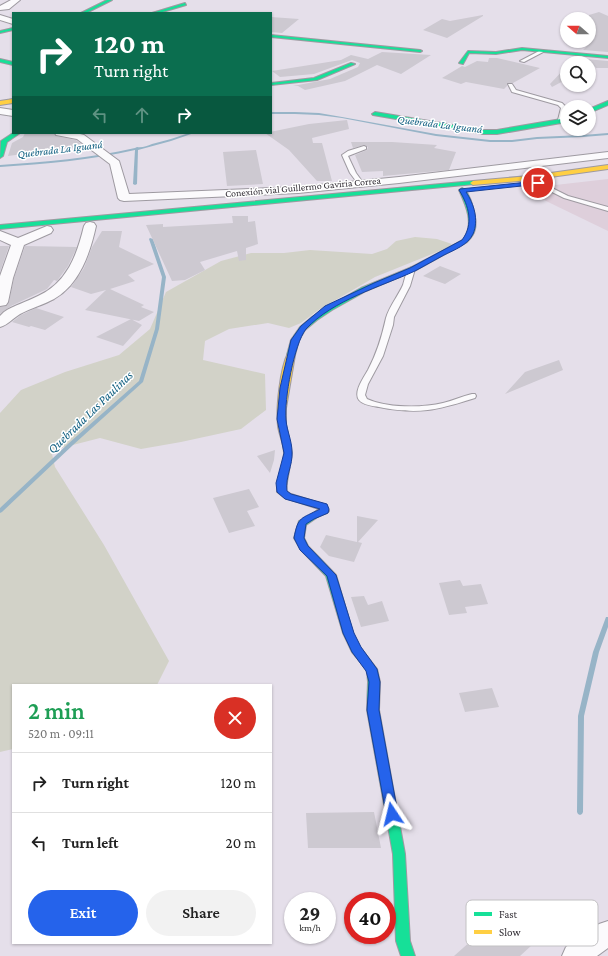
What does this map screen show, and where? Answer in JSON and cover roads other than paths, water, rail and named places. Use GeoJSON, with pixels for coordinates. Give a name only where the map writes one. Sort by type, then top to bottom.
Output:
{"type":"FeatureCollection","features":[{"type":"Feature","properties":{"kind":"main road"},"geometry":{"type":"LineString","coordinates":[[85,12],[110,0]]}},
{"type":"Feature","properties":{"kind":"main road"},"geometry":{"type":"LineString","coordinates":[[157,12],[185,4]]}},
{"type":"Feature","properties":{"kind":"main road"},"geometry":{"type":"LineString","coordinates":[[0,32],[12,29]]}},
{"type":"Feature","properties":{"kind":"main road"},"geometry":{"type":"LineString","coordinates":[[272,36],[420,51]]}},
{"type":"Feature","properties":{"kind":"main road"},"geometry":{"type":"LineString","coordinates":[[461,63],[468,52],[496,53],[522,49],[608,57]]}},
{"type":"Feature","properties":{"kind":"main road"},"geometry":{"type":"LineString","coordinates":[[0,60],[12,64]]}},
{"type":"Feature","properties":{"kind":"main road"},"geometry":{"type":"LineString","coordinates":[[272,84],[322,77],[342,67],[353,64]]}},
{"type":"Feature","properties":{"kind":"main road"},"geometry":{"type":"LineString","coordinates":[[0,103],[12,101]]}},
{"type":"Feature","properties":{"kind":"main road"},"geometry":{"type":"LineString","coordinates":[[596,108],[608,103]]}},
{"type":"Feature","properties":{"kind":"main road"},"geometry":{"type":"LineString","coordinates":[[375,114],[483,132],[497,132],[560,121]]}},
{"type":"Feature","properties":{"kind":"main road"},"geometry":{"type":"LineString","coordinates":[[0,156],[3,141],[7,137],[14,134]]}},
{"type":"Feature","properties":{"kind":"main road","name":"Conexión vial Guillermo Gaviria Correa"},"geometry":{"type":"LineString","coordinates":[[0,227],[529,178],[608,167]]}},
{"type":"Feature","properties":{"kind":"main road","name":"Conexión vial Guillermo Gaviria Correa"},"geometry":{"type":"LineString","coordinates":[[0,234],[538,183],[608,175]]}},
{"type":"Feature","properties":{"kind":"main road"},"geometry":{"type":"LineString","coordinates":[[408,956],[403,941],[399,854],[373,710],[374,682],[372,669],[356,649],[348,633],[331,575],[304,548],[299,538],[302,523],[311,516],[324,511],[325,509],[323,507],[288,496],[282,492],[281,483],[288,453],[282,427],[281,410],[284,388],[295,340],[304,328],[328,308],[376,284],[412,269],[465,241],[470,234],[473,217],[470,202],[462,190]]}},
{"type":"Feature","properties":{"kind":"street"},"geometry":{"type":"LineString","coordinates":[[0,8],[6,7],[16,0]]}},
{"type":"Feature","properties":{"kind":"street"},"geometry":{"type":"LineString","coordinates":[[0,110],[12,113]]}},
{"type":"Feature","properties":{"kind":"street"},"geometry":{"type":"LineString","coordinates":[[65,134],[80,137],[116,163],[124,198],[298,190],[494,170],[608,155]]}},
{"type":"Feature","properties":{"kind":"street"},"geometry":{"type":"LineString","coordinates":[[0,323],[14,312],[54,293],[69,278],[76,269],[90,226]]}},
{"type":"Feature","properties":{"kind":"street"},"geometry":{"type":"LineString","coordinates":[[1,302],[6,278],[18,243],[47,230]]}},
{"type":"Feature","properties":{"kind":"street"},"geometry":{"type":"LineString","coordinates":[[0,234],[18,243]]}},
{"type":"Feature","properties":{"kind":"street"},"geometry":{"type":"LineString","coordinates":[[598,940],[608,933]]}},
{"type":"Feature","properties":{"kind":"street"},"geometry":{"type":"LineString","coordinates":[[575,956],[589,946]]}},
{"type":"Feature","properties":{"kind":"lane"},"geometry":{"type":"LineString","coordinates":[[522,61],[543,51]]}},
{"type":"Feature","properties":{"kind":"lane"},"geometry":{"type":"LineString","coordinates":[[510,85],[514,91],[560,104]]}},
{"type":"Feature","properties":{"kind":"lane"},"geometry":{"type":"LineString","coordinates":[[361,184],[346,160],[345,155],[364,148]]}},
{"type":"Feature","properties":{"kind":"lane"},"geometry":{"type":"LineString","coordinates":[[538,183],[566,197],[608,209]]}},
{"type":"Feature","properties":{"kind":"lane"},"geometry":{"type":"LineString","coordinates":[[412,269],[406,286],[390,317],[389,325],[379,356],[364,384],[361,395],[363,400],[404,409],[416,409],[442,406],[472,396]]}},
{"type":"Feature","properties":{"kind":"waterway","name":"Quebrada La Iguaná"},"geometry":{"type":"LineString","coordinates":[[272,113],[319,114],[436,135],[490,141],[512,141],[608,134]]}},
{"type":"Feature","properties":{"kind":"waterway","name":"Quebrada La Iguaná"},"geometry":{"type":"LineString","coordinates":[[137,149],[170,141],[189,134]]}},
{"type":"Feature","properties":{"kind":"waterway","name":"Quebrada La Iguaná"},"geometry":{"type":"LineString","coordinates":[[0,166],[73,160],[137,149]]}},
{"type":"Feature","properties":{"kind":"waterway","name":"Quebrada Las Paulinas"},"geometry":{"type":"LineString","coordinates":[[135,184],[137,149]]}},
{"type":"Feature","properties":{"kind":"waterway","name":"Quebrada Las Paulinas"},"geometry":{"type":"LineString","coordinates":[[0,511],[71,444],[141,382],[157,329],[164,277],[151,239]]}},
{"type":"Feature","properties":{"kind":"waterway"},"geometry":{"type":"LineString","coordinates":[[580,812],[581,716],[596,652],[608,619]]}}]}
